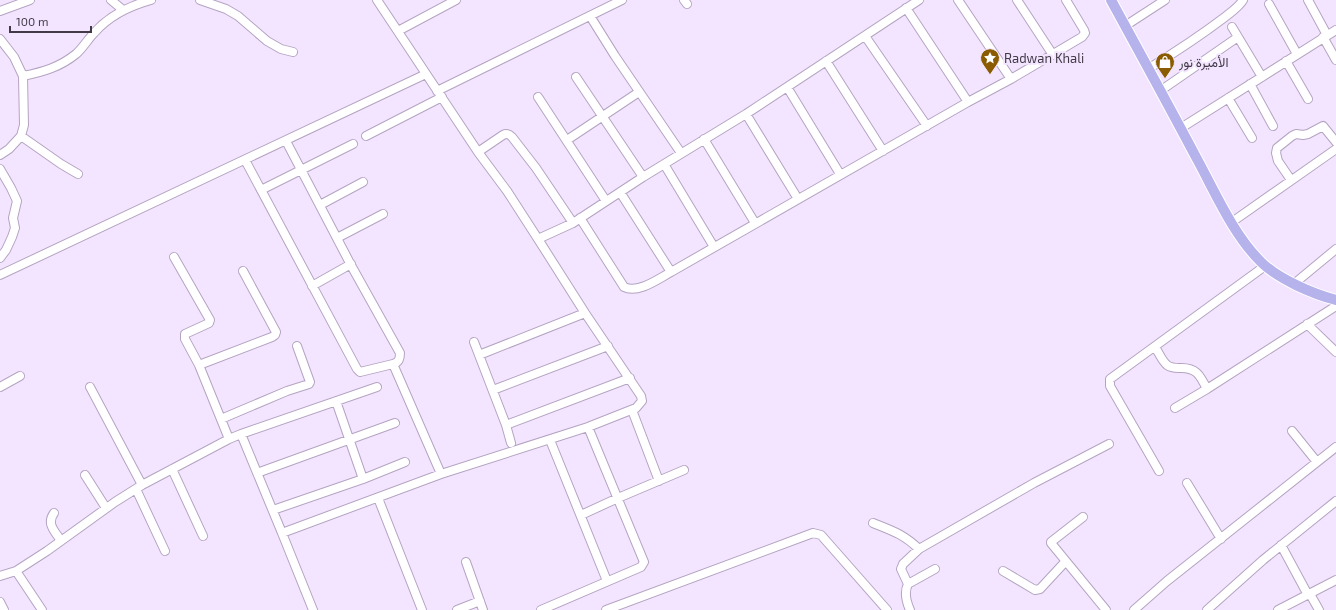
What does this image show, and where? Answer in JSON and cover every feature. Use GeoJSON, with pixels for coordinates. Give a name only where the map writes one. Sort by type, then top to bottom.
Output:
{"type":"FeatureCollection","features":[{"type":"Feature","properties":{"kind":"main road"},"geometry":{"type":"LineString","coordinates":[[1111,0],[1232,222],[1252,252],[1265,266],[1285,279],[1314,293],[1336,300]]}},
{"type":"Feature","properties":{"kind":"street"},"geometry":{"type":"LineString","coordinates":[[0,11],[30,0]]}},
{"type":"Feature","properties":{"kind":"street"},"geometry":{"type":"LineString","coordinates":[[111,0],[123,10]]}},
{"type":"Feature","properties":{"kind":"street"},"geometry":{"type":"LineString","coordinates":[[23,76],[58,66],[78,52],[102,24],[123,10],[141,2],[152,0]]}},
{"type":"Feature","properties":{"kind":"street"},"geometry":{"type":"LineString","coordinates":[[200,0],[226,9],[238,16],[267,41],[293,52]]}},
{"type":"Feature","properties":{"kind":"street"},"geometry":{"type":"LineString","coordinates":[[282,533],[441,474],[588,427],[636,408],[642,399],[630,378],[538,239],[377,0]]}},
{"type":"Feature","properties":{"kind":"street"},"geometry":{"type":"LineString","coordinates":[[398,31],[456,0]]}},
{"type":"Feature","properties":{"kind":"street"},"geometry":{"type":"LineString","coordinates":[[366,136],[440,94],[622,0]]}},
{"type":"Feature","properties":{"kind":"street"},"geometry":{"type":"LineString","coordinates":[[538,239],[573,223],[681,153],[746,114],[919,0]]}},
{"type":"Feature","properties":{"kind":"street"},"geometry":{"type":"LineString","coordinates":[[958,0],[1011,79]]}},
{"type":"Feature","properties":{"kind":"street"},"geometry":{"type":"LineString","coordinates":[[1017,0],[1053,55]]}},
{"type":"Feature","properties":{"kind":"street"},"geometry":{"type":"LineString","coordinates":[[580,218],[624,287],[628,289],[635,289],[671,272],[840,174],[1053,55],[1082,37],[1085,33],[1082,25],[1066,0]]}},
{"type":"Feature","properties":{"kind":"street"},"geometry":{"type":"LineString","coordinates":[[1125,26],[1165,0]]}},
{"type":"Feature","properties":{"kind":"street"},"geometry":{"type":"LineString","coordinates":[[1148,69],[1180,49],[1218,22],[1243,0]]}},
{"type":"Feature","properties":{"kind":"street"},"geometry":{"type":"LineString","coordinates":[[1308,0],[1336,60]]}},
{"type":"Feature","properties":{"kind":"street"},"geometry":{"type":"LineString","coordinates":[[1269,4],[1297,54]]}},
{"type":"Feature","properties":{"kind":"street"},"geometry":{"type":"LineString","coordinates":[[906,8],[968,102]]}},
{"type":"Feature","properties":{"kind":"street"},"geometry":{"type":"LineString","coordinates":[[590,16],[639,92],[681,153]]}},
{"type":"Feature","properties":{"kind":"street"},"geometry":{"type":"LineString","coordinates":[[1232,27],[1262,77]]}},
{"type":"Feature","properties":{"kind":"street"},"geometry":{"type":"LineString","coordinates":[[1181,128],[1336,30]]}},
{"type":"Feature","properties":{"kind":"street"},"geometry":{"type":"LineString","coordinates":[[865,36],[927,126]]}},
{"type":"Feature","properties":{"kind":"street"},"geometry":{"type":"LineString","coordinates":[[1160,91],[1238,37]]}},
{"type":"Feature","properties":{"kind":"street"},"geometry":{"type":"LineString","coordinates":[[0,39],[14,56],[23,76],[24,125],[21,136],[9,149],[0,154]]}},
{"type":"Feature","properties":{"kind":"street"},"geometry":{"type":"LineString","coordinates":[[826,61],[882,151]]}},
{"type":"Feature","properties":{"kind":"street"},"geometry":{"type":"LineString","coordinates":[[1286,61],[1308,99]]}},
{"type":"Feature","properties":{"kind":"street"},"geometry":{"type":"LineString","coordinates":[[0,275],[426,74]]}},
{"type":"Feature","properties":{"kind":"street"},"geometry":{"type":"LineString","coordinates":[[576,77],[643,177]]}},
{"type":"Feature","properties":{"kind":"street"},"geometry":{"type":"LineString","coordinates":[[1250,84],[1273,126]]}},
{"type":"Feature","properties":{"kind":"street"},"geometry":{"type":"LineString","coordinates":[[787,87],[840,174]]}},
{"type":"Feature","properties":{"kind":"street"},"geometry":{"type":"LineString","coordinates":[[567,140],[639,92]]}},
{"type":"Feature","properties":{"kind":"street"},"geometry":{"type":"LineString","coordinates":[[538,97],[606,201]]}},
{"type":"Feature","properties":{"kind":"street"},"geometry":{"type":"LineString","coordinates":[[1228,98],[1252,138]]}},
{"type":"Feature","properties":{"kind":"street"},"geometry":{"type":"LineString","coordinates":[[746,114],[798,199]]}},
{"type":"Feature","properties":{"kind":"street"},"geometry":{"type":"LineString","coordinates":[[1292,180],[1278,160],[1276,153],[1277,148],[1296,134],[1308,134],[1322,126],[1336,142]]}},
{"type":"Feature","properties":{"kind":"street"},"geometry":{"type":"LineString","coordinates":[[478,152],[503,135],[509,134],[536,168],[573,223]]}},
{"type":"Feature","properties":{"kind":"street"},"geometry":{"type":"LineString","coordinates":[[21,136],[78,174]]}},
{"type":"Feature","properties":{"kind":"street"},"geometry":{"type":"LineString","coordinates":[[704,139],[755,223]]}},
{"type":"Feature","properties":{"kind":"street"},"geometry":{"type":"LineString","coordinates":[[245,160],[357,369],[360,372],[398,362],[400,353],[286,141]]}},
{"type":"Feature","properties":{"kind":"street"},"geometry":{"type":"LineString","coordinates":[[261,190],[353,144]]}},
{"type":"Feature","properties":{"kind":"street"},"geometry":{"type":"LineString","coordinates":[[1232,222],[1336,149]]}},
{"type":"Feature","properties":{"kind":"street"},"geometry":{"type":"LineString","coordinates":[[664,164],[714,247]]}},
{"type":"Feature","properties":{"kind":"street"},"geometry":{"type":"LineString","coordinates":[[0,169],[17,201],[13,218],[15,228],[6,250],[0,258]]}},
{"type":"Feature","properties":{"kind":"street"},"geometry":{"type":"LineString","coordinates":[[320,205],[363,182]]}},
{"type":"Feature","properties":{"kind":"street"},"geometry":{"type":"LineString","coordinates":[[620,192],[671,272]]}},
{"type":"Feature","properties":{"kind":"street"},"geometry":{"type":"LineString","coordinates":[[337,238],[383,214]]}},
{"type":"Feature","properties":{"kind":"street"},"geometry":{"type":"LineString","coordinates":[[1295,283],[1336,249]]}},
{"type":"Feature","properties":{"kind":"street"},"geometry":{"type":"LineString","coordinates":[[174,257],[210,320],[209,323],[185,334],[184,336],[199,365],[229,439]]}},
{"type":"Feature","properties":{"kind":"street"},"geometry":{"type":"LineString","coordinates":[[312,286],[351,264]]}},
{"type":"Feature","properties":{"kind":"street"},"geometry":{"type":"LineString","coordinates":[[1159,471],[1109,382],[1110,379],[1265,266]]}},
{"type":"Feature","properties":{"kind":"street"},"geometry":{"type":"LineString","coordinates":[[199,365],[275,335],[276,329],[243,271]]}},
{"type":"Feature","properties":{"kind":"street"},"geometry":{"type":"LineString","coordinates":[[1175,408],[1208,389],[1336,306]]}},
{"type":"Feature","properties":{"kind":"street"},"geometry":{"type":"LineString","coordinates":[[479,355],[586,313]]}},
{"type":"Feature","properties":{"kind":"street"},"geometry":{"type":"LineString","coordinates":[[1308,324],[1336,352]]}},
{"type":"Feature","properties":{"kind":"street"},"geometry":{"type":"LineString","coordinates":[[474,342],[506,425],[511,443]]}},
{"type":"Feature","properties":{"kind":"street"},"geometry":{"type":"LineString","coordinates":[[221,419],[287,391],[309,384],[309,377],[297,346]]}},
{"type":"Feature","properties":{"kind":"street"},"geometry":{"type":"LineString","coordinates":[[493,390],[608,346]]}},
{"type":"Feature","properties":{"kind":"street"},"geometry":{"type":"LineString","coordinates":[[1155,346],[1168,366],[1172,368],[1192,369],[1198,373],[1208,389]]}},
{"type":"Feature","properties":{"kind":"street"},"geometry":{"type":"LineString","coordinates":[[393,364],[441,474]]}},
{"type":"Feature","properties":{"kind":"street"},"geometry":{"type":"LineString","coordinates":[[0,387],[20,376]]}},
{"type":"Feature","properties":{"kind":"street"},"geometry":{"type":"LineString","coordinates":[[506,425],[630,378]]}},
{"type":"Feature","properties":{"kind":"street"},"geometry":{"type":"LineString","coordinates":[[90,387],[139,487],[165,551]]}},
{"type":"Feature","properties":{"kind":"street"},"geometry":{"type":"LineString","coordinates":[[0,576],[16,571],[61,541],[106,508],[139,487],[229,439],[377,387]]}},
{"type":"Feature","properties":{"kind":"street"},"geometry":{"type":"LineString","coordinates":[[336,401],[362,478]]}},
{"type":"Feature","properties":{"kind":"street"},"geometry":{"type":"LineString","coordinates":[[632,410],[659,481]]}},
{"type":"Feature","properties":{"kind":"street"},"geometry":{"type":"LineString","coordinates":[[257,473],[395,423]]}},
{"type":"Feature","properties":{"kind":"street"},"geometry":{"type":"LineString","coordinates":[[541,610],[641,567],[644,562],[588,427]]}},
{"type":"Feature","properties":{"kind":"street"},"geometry":{"type":"LineString","coordinates":[[1292,431],[1317,462]]}},
{"type":"Feature","properties":{"kind":"street"},"geometry":{"type":"LineString","coordinates":[[241,434],[273,510],[312,610]]}},
{"type":"Feature","properties":{"kind":"street"},"geometry":{"type":"LineString","coordinates":[[550,440],[607,581]]}},
{"type":"Feature","properties":{"kind":"street"},"geometry":{"type":"LineString","coordinates":[[908,584],[902,569],[902,564],[919,549],[1034,483],[1109,444]]}},
{"type":"Feature","properties":{"kind":"street"},"geometry":{"type":"LineString","coordinates":[[1134,610],[1167,581],[1336,447]]}},
{"type":"Feature","properties":{"kind":"street"},"geometry":{"type":"LineString","coordinates":[[273,510],[405,462]]}},
{"type":"Feature","properties":{"kind":"street"},"geometry":{"type":"LineString","coordinates":[[172,469],[202,536]]}},
{"type":"Feature","properties":{"kind":"street"},"geometry":{"type":"LineString","coordinates":[[581,516],[618,498],[684,470]]}},
{"type":"Feature","properties":{"kind":"street"},"geometry":{"type":"LineString","coordinates":[[85,475],[106,508]]}},
{"type":"Feature","properties":{"kind":"street"},"geometry":{"type":"LineString","coordinates":[[1187,483],[1221,539]]}},
{"type":"Feature","properties":{"kind":"street"},"geometry":{"type":"LineString","coordinates":[[378,498],[422,610]]}},
{"type":"Feature","properties":{"kind":"street"},"geometry":{"type":"LineString","coordinates":[[1207,610],[1281,545],[1336,501]]}},
{"type":"Feature","properties":{"kind":"street"},"geometry":{"type":"LineString","coordinates":[[54,513],[51,517],[50,524],[61,541]]}},
{"type":"Feature","properties":{"kind":"street"},"geometry":{"type":"LineString","coordinates":[[1083,517],[1051,542],[1052,546],[1106,610]]}},
{"type":"Feature","properties":{"kind":"street"},"geometry":{"type":"LineString","coordinates":[[872,523],[907,538],[919,549]]}},
{"type":"Feature","properties":{"kind":"street"},"geometry":{"type":"LineString","coordinates":[[606,610],[813,533],[821,535],[887,610]]}},
{"type":"Feature","properties":{"kind":"street"},"geometry":{"type":"LineString","coordinates":[[1281,545],[1319,610]]}},
{"type":"Feature","properties":{"kind":"street"},"geometry":{"type":"LineString","coordinates":[[466,562],[483,610]]}},
{"type":"Feature","properties":{"kind":"street"},"geometry":{"type":"LineString","coordinates":[[1003,571],[1035,590],[1040,590],[1065,562]]}},
{"type":"Feature","properties":{"kind":"street"},"geometry":{"type":"LineString","coordinates":[[910,610],[906,595],[906,588],[908,584],[935,569]]}},
{"type":"Feature","properties":{"kind":"street"},"geometry":{"type":"LineString","coordinates":[[16,571],[42,610]]}},
{"type":"Feature","properties":{"kind":"street"},"geometry":{"type":"LineString","coordinates":[[1278,610],[1336,580]]}},
{"type":"Feature","properties":{"kind":"street"},"geometry":{"type":"LineString","coordinates":[[457,610],[480,601]]}},
{"type":"Feature","properties":{"kind":"street"},"geometry":{"type":"LineString","coordinates":[[0,602],[4,610]]}},
{"type":"Feature","properties":{"kind":"place","name":"Radwan Khali"},"geometry":{"type":"Point","coordinates":[990,75]}},
{"type":"Feature","properties":{"kind":"place","name":"الأميرة نور"},"geometry":{"type":"Point","coordinates":[1165,79]}}]}
